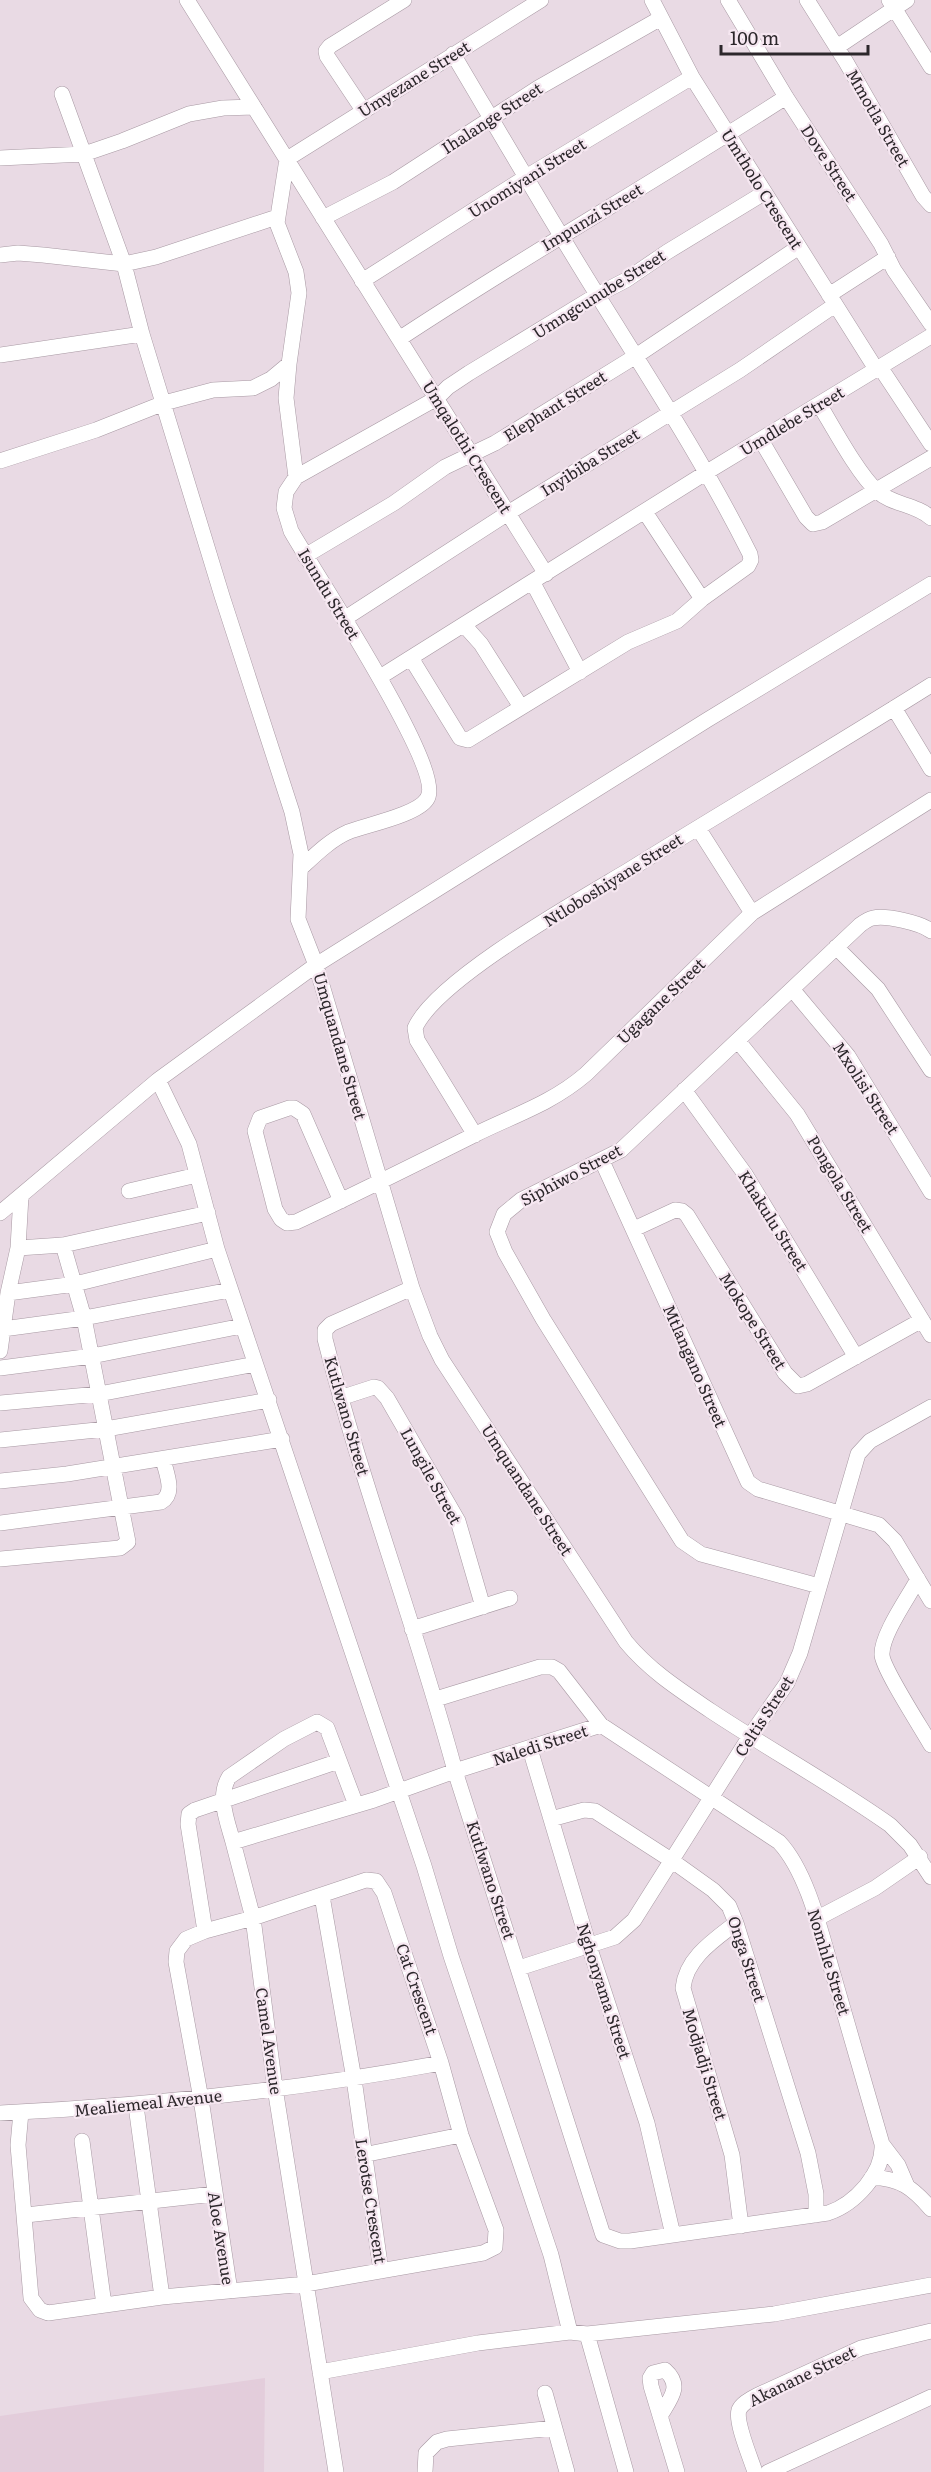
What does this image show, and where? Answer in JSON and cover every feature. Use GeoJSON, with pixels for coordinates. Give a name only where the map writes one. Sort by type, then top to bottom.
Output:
{"type":"FeatureCollection","features":[{"type":"Feature","properties":{"kind":"street","name":"Umqalothi Crescent"},"geometry":{"type":"LineString","coordinates":[[188,0],[546,574]]}},
{"type":"Feature","properties":{"kind":"street"},"geometry":{"type":"LineString","coordinates":[[363,110],[327,56],[328,48],[404,0]]}},
{"type":"Feature","properties":{"kind":"street","name":"Umtholo Crescent"},"geometry":{"type":"LineString","coordinates":[[652,0],[692,77],[728,135],[832,300],[931,444]]}},
{"type":"Feature","properties":{"kind":"street","name":"Dove Street"},"geometry":{"type":"LineString","coordinates":[[728,0],[786,97],[888,256],[894,270],[931,324]]}},
{"type":"Feature","properties":{"kind":"street","name":"Mmotla Street"},"geometry":{"type":"LineString","coordinates":[[807,0],[837,47],[923,196],[931,205]]}},
{"type":"Feature","properties":{"kind":"street","name":"Umyezane Street"},"geometry":{"type":"LineString","coordinates":[[287,159],[534,2]]}},
{"type":"Feature","properties":{"kind":"street"},"geometry":{"type":"LineString","coordinates":[[837,47],[897,3],[931,67]]}},
{"type":"Feature","properties":{"kind":"street","name":"Ihalange Street"},"geometry":{"type":"LineString","coordinates":[[323,218],[393,182],[573,66],[661,18]]}},
{"type":"Feature","properties":{"kind":"street"},"geometry":{"type":"LineString","coordinates":[[411,658],[457,733],[463,740],[473,738],[628,642],[677,621],[702,598],[740,573],[751,560],[707,472],[672,412],[597,295],[453,54]]}},
{"type":"Feature","properties":{"kind":"street","name":"Unomiyani Street"},"geometry":{"type":"LineString","coordinates":[[362,281],[526,177],[692,77]]}},
{"type":"Feature","properties":{"kind":"street","name":"Umquandane Street"},"geometry":{"type":"LineString","coordinates":[[63,94],[124,264],[142,334],[226,607],[283,781],[300,841],[298,919],[316,965],[412,1288],[430,1336],[442,1360],[626,1642],[641,1660],[660,1676],[750,1736],[890,1825],[920,1857],[931,1877]]}},
{"type":"Feature","properties":{"kind":"street","name":"Impunzi Street"},"geometry":{"type":"LineString","coordinates":[[399,339],[497,274],[728,135],[786,97]]}},
{"type":"Feature","properties":{"kind":"street"},"geometry":{"type":"LineString","coordinates":[[0,158],[84,154],[189,114],[223,108],[254,107]]}},
{"type":"Feature","properties":{"kind":"street"},"geometry":{"type":"LineString","coordinates":[[287,159],[277,217],[278,230],[296,272],[299,293],[288,364],[286,398],[296,477],[437,398]]}},
{"type":"Feature","properties":{"kind":"street","name":"Umngcunube Street"},"geometry":{"type":"LineString","coordinates":[[437,398],[448,387],[469,373],[597,295],[626,280],[765,192]]}},
{"type":"Feature","properties":{"kind":"street"},"geometry":{"type":"LineString","coordinates":[[0,255],[37,254],[124,264],[156,257],[277,217]]}},
{"type":"Feature","properties":{"kind":"street","name":"Elephant Street"},"geometry":{"type":"LineString","coordinates":[[305,556],[394,504],[445,466],[495,443],[636,356],[799,247]]}},
{"type":"Feature","properties":{"kind":"street","name":"Inyibiba Street"},"geometry":{"type":"LineString","coordinates":[[344,619],[508,513],[758,359],[888,256]]}},
{"type":"Feature","properties":{"kind":"street"},"geometry":{"type":"LineString","coordinates":[[0,355],[142,334]]}},
{"type":"Feature","properties":{"kind":"street"},"geometry":{"type":"LineString","coordinates":[[878,368],[931,336]]}},
{"type":"Feature","properties":{"kind":"street"},"geometry":{"type":"LineString","coordinates":[[0,461],[96,429],[164,403],[213,390],[243,390],[262,384],[288,364]]}},
{"type":"Feature","properties":{"kind":"street","name":"Umdlebe Street"},"geometry":{"type":"LineString","coordinates":[[707,472],[878,368]]}},
{"type":"Feature","properties":{"kind":"street"},"geometry":{"type":"LineString","coordinates":[[262,384],[278,391],[286,398]]}},
{"type":"Feature","properties":{"kind":"street"},"geometry":{"type":"LineString","coordinates":[[819,404],[876,490],[893,500],[922,510],[931,518]]}},
{"type":"Feature","properties":{"kind":"street"},"geometry":{"type":"LineString","coordinates":[[761,440],[806,517],[813,524],[822,522],[931,458]]}},
{"type":"Feature","properties":{"kind":"street"},"geometry":{"type":"LineString","coordinates":[[380,677],[707,472]]}},
{"type":"Feature","properties":{"kind":"street","name":"Isundu Street"},"geometry":{"type":"LineString","coordinates":[[296,477],[286,492],[284,508],[291,531],[380,677],[424,765],[430,787],[429,795],[422,804],[348,832],[333,841],[301,868]]}},
{"type":"Feature","properties":{"kind":"street"},"geometry":{"type":"LineString","coordinates":[[645,512],[702,598]]}},
{"type":"Feature","properties":{"kind":"street"},"geometry":{"type":"LineString","coordinates":[[532,583],[580,672]]}},
{"type":"Feature","properties":{"kind":"street"},"geometry":{"type":"LineString","coordinates":[[0,1213],[158,1080],[316,965],[707,720],[931,584]]}},
{"type":"Feature","properties":{"kind":"street"},"geometry":{"type":"LineString","coordinates":[[464,625],[481,644],[521,707]]}},
{"type":"Feature","properties":{"kind":"street","name":"Ntloboshiyane Street"},"geometry":{"type":"LineString","coordinates":[[475,1135],[417,1040],[415,1028],[418,1020],[460,979],[496,954],[931,685]]}},
{"type":"Feature","properties":{"kind":"street"},"geometry":{"type":"LineString","coordinates":[[894,708],[931,769]]}},
{"type":"Feature","properties":{"kind":"street","name":"Ugagane Street"},"geometry":{"type":"LineString","coordinates":[[341,1201],[303,1114],[294,1108],[289,1108],[260,1118],[255,1131],[275,1209],[281,1219],[287,1223],[296,1222],[381,1183],[568,1089],[752,913],[931,800]]}},
{"type":"Feature","properties":{"kind":"street"},"geometry":{"type":"LineString","coordinates":[[698,828],[752,913]]}},
{"type":"Feature","properties":{"kind":"street","name":"Siphiwo Street"},"geometry":{"type":"LineString","coordinates":[[819,1586],[702,1554],[682,1541],[543,1319],[505,1252],[497,1232],[501,1218],[510,1208],[534,1192],[602,1161],[633,1140],[860,925],[874,918],[919,925],[931,931]]}},
{"type":"Feature","properties":{"kind":"street"},"geometry":{"type":"LineString","coordinates":[[836,947],[878,990],[931,1070]]}},
{"type":"Feature","properties":{"kind":"street","name":"Mxolisi Street"},"geometry":{"type":"LineString","coordinates":[[792,989],[848,1056],[931,1192]]}},
{"type":"Feature","properties":{"kind":"street","name":"Pongola Street"},"geometry":{"type":"LineString","coordinates":[[738,1041],[797,1114],[931,1335]]}},
{"type":"Feature","properties":{"kind":"street"},"geometry":{"type":"LineString","coordinates":[[158,1080],[182,1127],[230,1290],[282,1439],[550,2255],[570,2332]]}},
{"type":"Feature","properties":{"kind":"street","name":"Khakulu Street"},"geometry":{"type":"LineString","coordinates":[[684,1090],[745,1174],[856,1357]]}},
{"type":"Feature","properties":{"kind":"street","name":"Mtlangano Street"},"geometry":{"type":"LineString","coordinates":[[602,1161],[748,1482],[758,1489],[879,1526],[895,1541],[931,1600]]}},
{"type":"Feature","properties":{"kind":"street"},"geometry":{"type":"LineString","coordinates":[[129,1191],[197,1175]]}},
{"type":"Feature","properties":{"kind":"street"},"geometry":{"type":"LineString","coordinates":[[0,1352],[8,1293],[18,1248],[21,1196]]}},
{"type":"Feature","properties":{"kind":"street","name":"Mokope Street"},"geometry":{"type":"LineString","coordinates":[[634,1229],[675,1210],[687,1215],[785,1372],[795,1384],[802,1386],[807,1384],[922,1320]]}},
{"type":"Feature","properties":{"kind":"street"},"geometry":{"type":"LineString","coordinates":[[18,1248],[63,1245],[208,1213]]}},
{"type":"Feature","properties":{"kind":"street"},"geometry":{"type":"LineString","coordinates":[[0,1559],[124,1547],[129,1539],[84,1318],[63,1245]]}},
{"type":"Feature","properties":{"kind":"street"},"geometry":{"type":"LineString","coordinates":[[8,1293],[75,1284],[217,1249]]}},
{"type":"Feature","properties":{"kind":"street","name":"Kutlwano Street"},"geometry":{"type":"LineString","coordinates":[[412,1288],[331,1323],[325,1330],[325,1339],[340,1398],[436,1699],[455,1771],[603,2235],[620,2241],[816,2215],[839,2209],[856,2196],[875,2171]]}},
{"type":"Feature","properties":{"kind":"street"},"geometry":{"type":"LineString","coordinates":[[3,1329],[84,1318],[230,1290]]}},
{"type":"Feature","properties":{"kind":"street"},"geometry":{"type":"LineString","coordinates":[[0,1368],[92,1356],[242,1326]]}},
{"type":"Feature","properties":{"kind":"street"},"geometry":{"type":"LineString","coordinates":[[0,1403],[99,1394],[255,1364]]}},
{"type":"Feature","properties":{"kind":"street","name":"Lungile Street"},"geometry":{"type":"LineString","coordinates":[[340,1398],[374,1387],[378,1388],[387,1398],[458,1521],[483,1607]]}},
{"type":"Feature","properties":{"kind":"street"},"geometry":{"type":"LineString","coordinates":[[0,1440],[106,1429],[269,1400]]}},
{"type":"Feature","properties":{"kind":"street","name":"Celtis Street"},"geometry":{"type":"LineString","coordinates":[[519,1968],[615,1937],[625,1931],[634,1920],[795,1667],[855,1461],[863,1446],[931,1407]]}},
{"type":"Feature","properties":{"kind":"street"},"geometry":{"type":"LineString","coordinates":[[0,1481],[42,1478],[282,1439]]}},
{"type":"Feature","properties":{"kind":"street"},"geometry":{"type":"LineString","coordinates":[[0,1522],[157,1503],[167,1498],[170,1490],[163,1459]]}},
{"type":"Feature","properties":{"kind":"street"},"geometry":{"type":"LineString","coordinates":[[918,1579],[886,1637],[882,1655],[889,1673],[931,1745]]}},
{"type":"Feature","properties":{"kind":"street"},"geometry":{"type":"LineString","coordinates":[[412,1629],[510,1598]]}},
{"type":"Feature","properties":{"kind":"street"},"geometry":{"type":"LineString","coordinates":[[436,1699],[540,1667],[552,1667],[559,1671],[601,1725]]}},
{"type":"Feature","properties":{"kind":"street"},"geometry":{"type":"LineString","coordinates":[[222,1800],[225,1783],[235,1771],[284,1739],[312,1724],[320,1723],[327,1728],[356,1805]]}},
{"type":"Feature","properties":{"kind":"street","name":"Naledi Street"},"geometry":{"type":"LineString","coordinates":[[455,1771],[601,1725],[712,1798]]}},
{"type":"Feature","properties":{"kind":"street","name":"Nghonyama Street"},"geometry":{"type":"LineString","coordinates":[[530,1749],[589,1946],[647,2123],[674,2235]]}},
{"type":"Feature","properties":{"kind":"street"},"geometry":{"type":"LineString","coordinates":[[205,1931],[188,1818],[195,1809],[339,1761]]}},
{"type":"Feature","properties":{"kind":"street"},"geometry":{"type":"LineString","coordinates":[[233,1842],[356,1805],[455,1771]]}},
{"type":"Feature","properties":{"kind":"street","name":"Nomhle Street"},"geometry":{"type":"LineString","coordinates":[[712,1798],[779,1842],[787,1850],[804,1881],[882,2144],[883,2154],[875,2171]]}},
{"type":"Feature","properties":{"kind":"street","name":"Camel Avenue"},"geometry":{"type":"LineString","coordinates":[[222,1800],[253,1918],[275,2088],[336,2472]]}},
{"type":"Feature","properties":{"kind":"street","name":"Onga Street"},"geometry":{"type":"LineString","coordinates":[[551,1819],[584,1810],[595,1811],[671,1860],[720,1896],[729,1906],[808,2153],[816,2194],[816,2215]]}},
{"type":"Feature","properties":{"kind":"street"},"geometry":{"type":"LineString","coordinates":[[816,1919],[882,1884],[920,1857]]}},
{"type":"Feature","properties":{"kind":"street","name":"Cat Crescent"},"geometry":{"type":"LineString","coordinates":[[253,1918],[366,1880],[372,1880],[380,1885],[441,2063]]}},
{"type":"Feature","properties":{"kind":"street","name":"Lerotse Crescent"},"geometry":{"type":"LineString","coordinates":[[322,1896],[354,2079],[381,2271],[483,2253],[495,2247],[496,2230],[461,2135],[441,2063]]}},
{"type":"Feature","properties":{"kind":"street","name":"Aloe Avenue"},"geometry":{"type":"LineString","coordinates":[[21,2112],[18,2145],[26,2215],[31,2298],[35,2306],[48,2313],[162,2297],[230,2291],[201,2098],[176,1962],[177,1951],[186,1939],[205,1931],[253,1918]]}},
{"type":"Feature","properties":{"kind":"street","name":"Modjadji Street"},"geometry":{"type":"LineString","coordinates":[[736,1923],[713,1940],[693,1961],[684,1978],[683,1988],[732,2155],[741,2226]]}},
{"type":"Feature","properties":{"kind":"street"},"geometry":{"type":"LineString","coordinates":[[275,2088],[354,2079],[441,2063]]}},
{"type":"Feature","properties":{"kind":"street","name":"Mealiemeal Avenue"},"geometry":{"type":"LineString","coordinates":[[0,2114],[136,2106],[275,2088]]}},
{"type":"Feature","properties":{"kind":"street"},"geometry":{"type":"LineString","coordinates":[[136,2106],[162,2297]]}},
{"type":"Feature","properties":{"kind":"street"},"geometry":{"type":"LineString","coordinates":[[363,2155],[461,2135]]}},
{"type":"Feature","properties":{"kind":"street"},"geometry":{"type":"LineString","coordinates":[[82,2141],[104,2305]]}},
{"type":"Feature","properties":{"kind":"street"},"geometry":{"type":"LineString","coordinates":[[882,2144],[898,2164],[908,2186]]}},
{"type":"Feature","properties":{"kind":"street"},"geometry":{"type":"LineString","coordinates":[[875,2171],[908,2186],[931,2209]]}},
{"type":"Feature","properties":{"kind":"street"},"geometry":{"type":"LineString","coordinates":[[26,2215],[214,2194]]}},
{"type":"Feature","properties":{"kind":"street"},"geometry":{"type":"LineString","coordinates":[[230,2291],[306,2284],[381,2271]]}},
{"type":"Feature","properties":{"kind":"street"},"geometry":{"type":"LineString","coordinates":[[320,2372],[478,2343],[570,2332],[587,2334],[774,2314],[931,2285]]}},
{"type":"Feature","properties":{"kind":"street","name":"Akanane Street"},"geometry":{"type":"LineString","coordinates":[[755,2472],[738,2419],[743,2404],[861,2348],[931,2331]]}},
{"type":"Feature","properties":{"kind":"street"},"geometry":{"type":"LineString","coordinates":[[587,2334],[626,2472]]}},
{"type":"Feature","properties":{"kind":"street"},"geometry":{"type":"LineString","coordinates":[[545,2393],[567,2472]]}},
{"type":"Feature","properties":{"kind":"street"},"geometry":{"type":"LineString","coordinates":[[768,2472],[931,2397]]}},
{"type":"Feature","properties":{"kind":"street"},"geometry":{"type":"LineString","coordinates":[[660,2416],[677,2472]]}},
{"type":"Feature","properties":{"kind":"street"},"geometry":{"type":"LineString","coordinates":[[425,2472],[426,2453],[437,2442],[463,2437],[554,2428]]}},
{"type":"Feature","properties":{"kind":"shaded area"},"geometry":{"type":"Polygon","coordinates":[[[265,2378],[264,2472],[0,2472],[0,2416],[265,2378]]]}}]}
